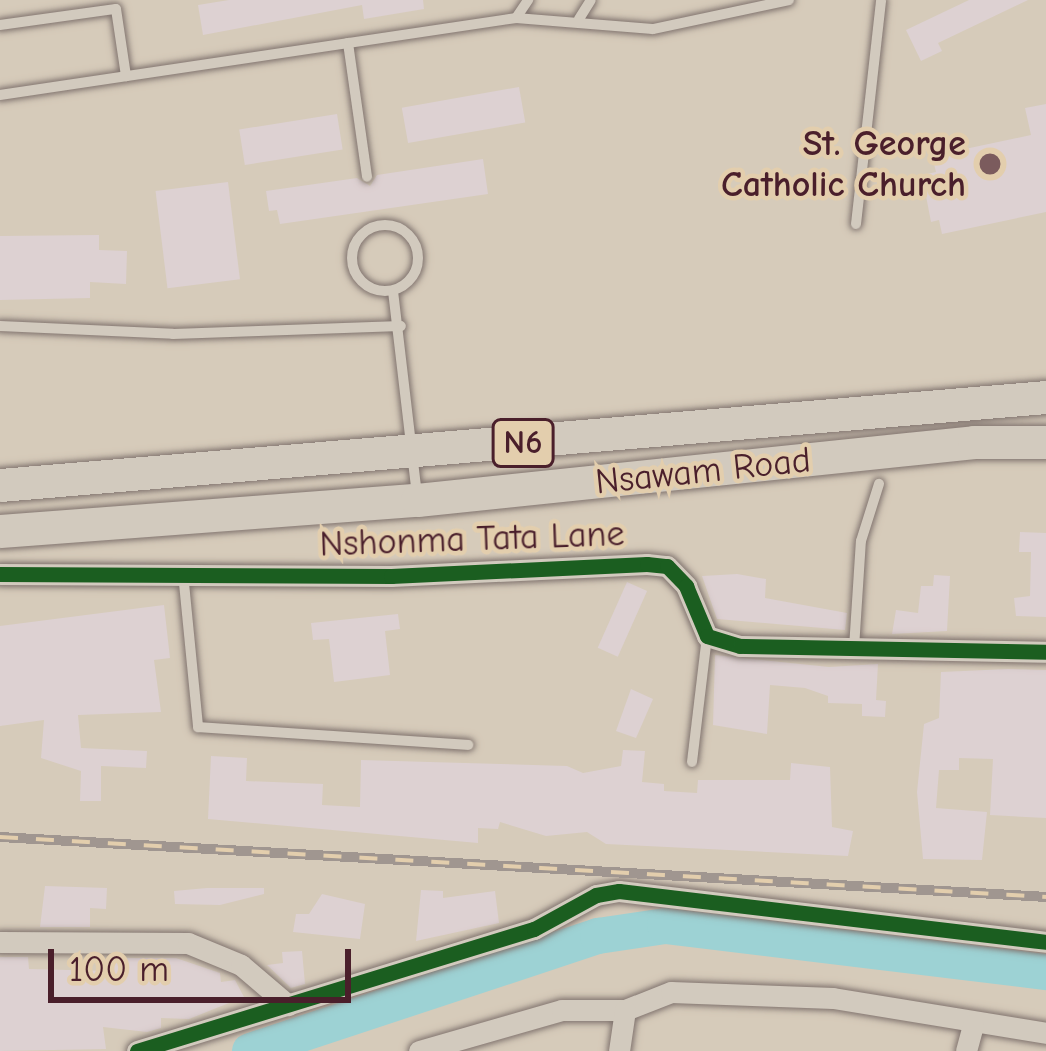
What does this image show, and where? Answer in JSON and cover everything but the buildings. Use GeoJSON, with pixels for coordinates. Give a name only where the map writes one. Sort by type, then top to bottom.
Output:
{"type":"FeatureCollection","features":[{"type":"Feature","properties":{"kind":"highway","name":"Nsawam Road"},"geometry":{"type":"LineString","coordinates":[[0,485],[1046,397]]}},
{"type":"Feature","properties":{"kind":"highway","name":"Nsawam Road"},"geometry":{"type":"LineString","coordinates":[[0,530],[417,500],[974,442],[1046,442]]}},
{"type":"Feature","properties":{"kind":"street","name":"Nshonma Tata Lane"},"geometry":{"type":"LineString","coordinates":[[0,574],[183,570],[392,576],[667,566],[686,586],[707,636]]}},
{"type":"Feature","properties":{"kind":"street"},"geometry":{"type":"LineString","coordinates":[[707,636],[740,646],[1046,652]]}},
{"type":"Feature","properties":{"kind":"street"},"geometry":{"type":"LineString","coordinates":[[137,1051],[533,929],[596,895],[619,891],[1046,942]]}},
{"type":"Feature","properties":{"kind":"street"},"geometry":{"type":"LineString","coordinates":[[0,941],[188,943],[241,964],[288,1004]]}},
{"type":"Feature","properties":{"kind":"street"},"geometry":{"type":"LineString","coordinates":[[419,1051],[472,1032],[562,1010],[626,1010],[671,992],[832,998],[973,1025],[1046,1033]]}},
{"type":"Feature","properties":{"kind":"street"},"geometry":{"type":"LineString","coordinates":[[620,1051],[626,1010]]}},
{"type":"Feature","properties":{"kind":"street"},"geometry":{"type":"LineString","coordinates":[[966,1051],[973,1025]]}},
{"type":"Feature","properties":{"kind":"street"},"geometry":{"type":"LineString","coordinates":[[456,1051],[472,1032]]}},
{"type":"Feature","properties":{"kind":"lane"},"geometry":{"type":"LineString","coordinates":[[516,18],[528,0]]}},
{"type":"Feature","properties":{"kind":"lane"},"geometry":{"type":"LineString","coordinates":[[579,19],[592,0]]}},
{"type":"Feature","properties":{"kind":"lane"},"geometry":{"type":"LineString","coordinates":[[0,94],[516,18],[579,19],[653,29],[789,0]]}},
{"type":"Feature","properties":{"kind":"lane"},"geometry":{"type":"LineString","coordinates":[[856,224],[881,0]]}},
{"type":"Feature","properties":{"kind":"lane"},"geometry":{"type":"LineString","coordinates":[[0,25],[116,4],[126,76]]}},
{"type":"Feature","properties":{"kind":"lane"},"geometry":{"type":"LineString","coordinates":[[348,43],[368,177]]}},
{"type":"Feature","properties":{"kind":"lane"},"geometry":{"type":"LineString","coordinates":[[371,211],[374,225]]}},
{"type":"Feature","properties":{"kind":"lane"},"geometry":{"type":"LineString","coordinates":[[392,224],[418,247],[418,266],[393,291],[365,285],[351,260],[353,246],[374,225],[392,224]]}},
{"type":"Feature","properties":{"kind":"lane"},"geometry":{"type":"LineString","coordinates":[[393,291],[401,326],[417,500]]}},
{"type":"Feature","properties":{"kind":"lane"},"geometry":{"type":"LineString","coordinates":[[0,326],[172,334],[401,326]]}},
{"type":"Feature","properties":{"kind":"lane"},"geometry":{"type":"LineString","coordinates":[[854,648],[861,541],[879,484]]}},
{"type":"Feature","properties":{"kind":"lane"},"geometry":{"type":"LineString","coordinates":[[183,570],[198,727],[468,745]]}},
{"type":"Feature","properties":{"kind":"lane"},"geometry":{"type":"LineString","coordinates":[[692,762],[707,636]]}},
{"type":"Feature","properties":{"kind":"waterway"},"geometry":{"type":"LineString","coordinates":[[250,1051],[598,936],[665,926],[1046,972]]}},
{"type":"Feature","properties":{"kind":"railway"},"geometry":{"type":"LineString","coordinates":[[0,837],[1046,897]]}},
{"type":"Feature","properties":{"kind":"cycle path"},"geometry":{"type":"LineString","coordinates":[[0,574],[391,576],[647,564],[667,566],[686,586],[707,636],[740,646],[1046,652]]}},
{"type":"Feature","properties":{"kind":"cycle path"},"geometry":{"type":"LineString","coordinates":[[137,1051],[534,929],[596,895],[619,891],[1046,942]]}},
{"type":"Feature","properties":{"kind":"place","name":"St. George Catholic Church"},"geometry":{"type":"Point","coordinates":[990,164]}}]}
